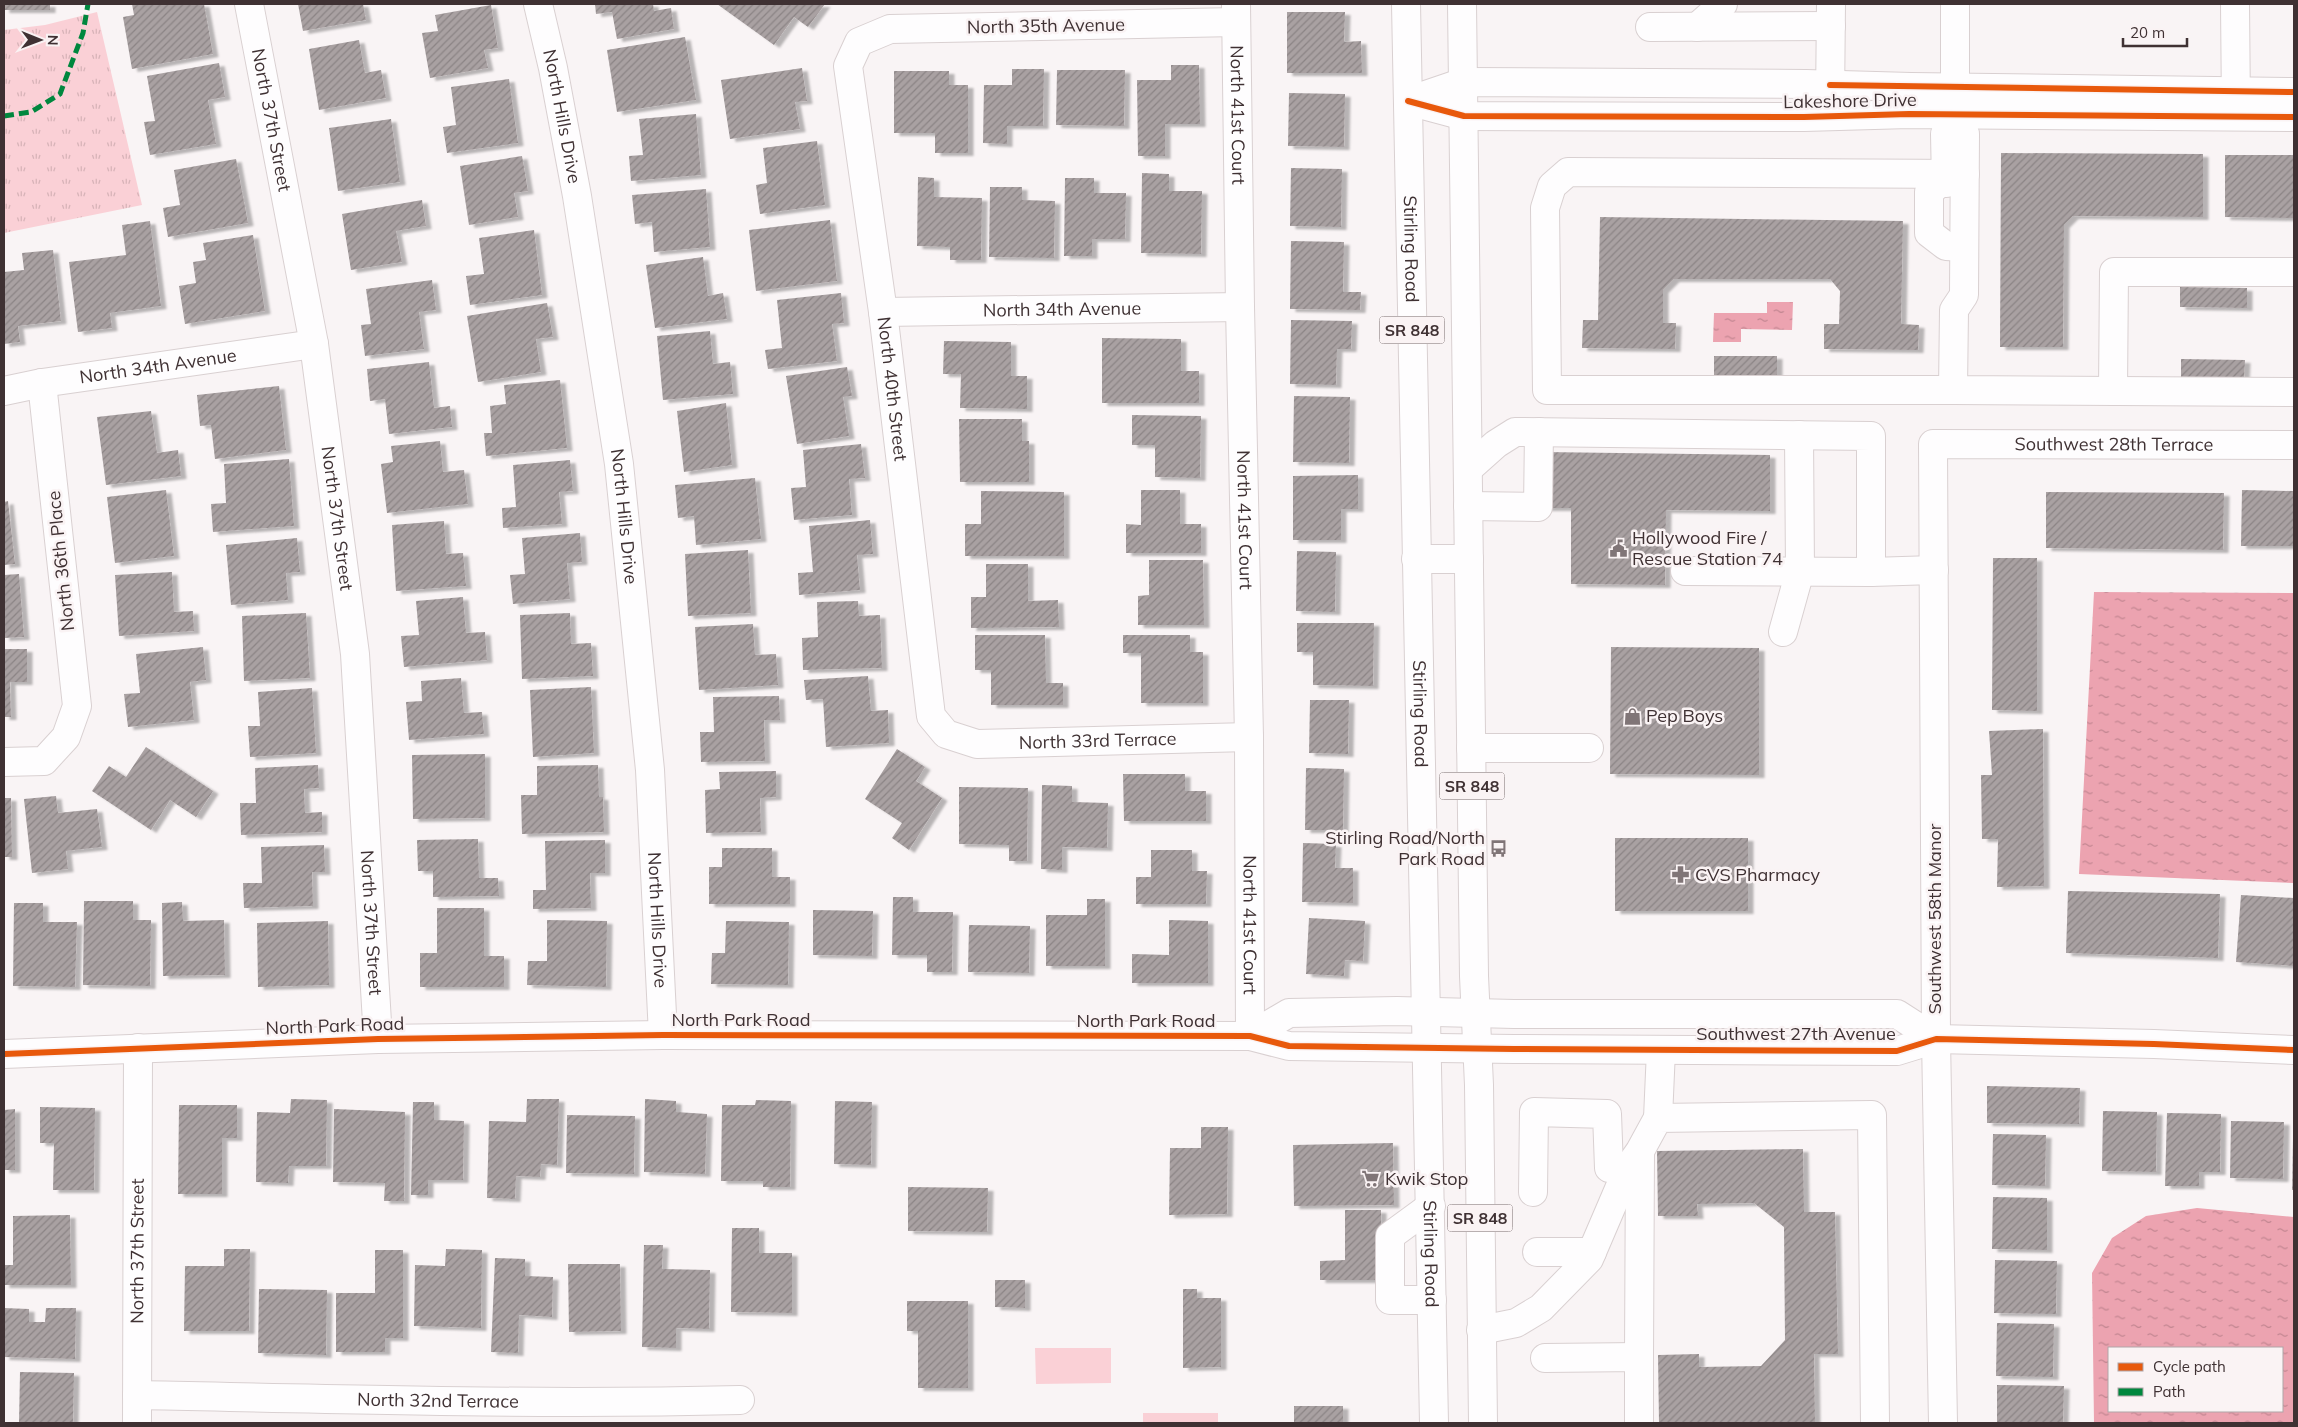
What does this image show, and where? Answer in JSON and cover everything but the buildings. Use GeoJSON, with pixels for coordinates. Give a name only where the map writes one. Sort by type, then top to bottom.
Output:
{"type":"FeatureCollection","features":[{"type":"Feature","properties":{"kind":"street","name":"North 37th Street"},"geometry":{"type":"LineString","coordinates":[[249,4],[314,344],[355,654],[378,1040]]}},
{"type":"Feature","properties":{"kind":"street","name":"North Hills Drive"},"geometry":{"type":"LineString","coordinates":[[538,4],[553,68],[577,196],[619,464],[650,770],[664,1035]]}},
{"type":"Feature","properties":{"kind":"street","name":"Stirling Road"},"geometry":{"type":"LineString","coordinates":[[1406,4],[1434,1423]]}},
{"type":"Feature","properties":{"kind":"street","name":"SR 848"},"geometry":{"type":"LineString","coordinates":[[1462,4],[1482,1423]]}},
{"type":"Feature","properties":{"kind":"street"},"geometry":{"type":"LineString","coordinates":[[1697,27],[1723,4]]}},
{"type":"Feature","properties":{"kind":"street"},"geometry":{"type":"LineString","coordinates":[[1806,4],[1829,19]]}},
{"type":"Feature","properties":{"kind":"street"},"geometry":{"type":"LineString","coordinates":[[1953,390],[1954,310],[1964,295],[1955,246],[1952,175],[1965,134],[1955,120],[1955,4]]}},
{"type":"Feature","properties":{"kind":"street"},"geometry":{"type":"LineString","coordinates":[[2235,4],[2236,104]]}},
{"type":"Feature","properties":{"kind":"street","name":"North 35th Avenue"},"geometry":{"type":"LineString","coordinates":[[859,42],[890,29],[1236,13]]}},
{"type":"Feature","properties":{"kind":"street","name":"North 41st Court"},"geometry":{"type":"LineString","coordinates":[[1236,13],[1249,737],[1250,1036]]}},
{"type":"Feature","properties":{"kind":"street"},"geometry":{"type":"LineString","coordinates":[[1650,27],[1697,27],[1829,19]]}},
{"type":"Feature","properties":{"kind":"street"},"geometry":{"type":"LineString","coordinates":[[1829,19],[1830,85]]}},
{"type":"Feature","properties":{"kind":"street","name":"North 40th Street"},"geometry":{"type":"LineString","coordinates":[[859,42],[848,66],[883,312],[931,716],[946,734]]}},
{"type":"Feature","properties":{"kind":"street","name":"Lakeshore Drive"},"geometry":{"type":"LineString","coordinates":[[1408,101],[1464,82],[1956,86],[2236,104],[2294,117]]}},
{"type":"Feature","properties":{"kind":"street","name":"Lakeshore Drive"},"geometry":{"type":"LineString","coordinates":[[1830,85],[1830,116]]}},
{"type":"Feature","properties":{"kind":"street","name":"Lakeshore Drive"},"geometry":{"type":"LineString","coordinates":[[1408,101],[1464,116],[1830,116],[1955,120],[2236,104],[2294,92]]}},
{"type":"Feature","properties":{"kind":"street"},"geometry":{"type":"LineString","coordinates":[[1952,175],[1568,172],[1552,186],[1545,208],[1547,390],[2294,392]]}},
{"type":"Feature","properties":{"kind":"street"},"geometry":{"type":"LineString","coordinates":[[2112,391],[2114,272],[2294,272]]}},
{"type":"Feature","properties":{"kind":"street","name":"North 34th Avenue"},"geometry":{"type":"LineString","coordinates":[[883,312],[1240,307]]}},
{"type":"Feature","properties":{"kind":"street","name":"North 34th Avenue"},"geometry":{"type":"LineString","coordinates":[[4,391],[42,383],[314,344]]}},
{"type":"Feature","properties":{"kind":"street","name":"North 36th Place"},"geometry":{"type":"LineString","coordinates":[[4,762],[44,761],[66,737],[76,706],[42,383]]}},
{"type":"Feature","properties":{"kind":"street"},"geometry":{"type":"LineString","coordinates":[[1468,469],[1496,444],[1515,432],[1871,436],[1870,572]]}},
{"type":"Feature","properties":{"kind":"street"},"geometry":{"type":"LineString","coordinates":[[1468,506],[1538,507],[1539,432]]}},
{"type":"Feature","properties":{"kind":"street"},"geometry":{"type":"LineString","coordinates":[[1783,632],[1800,571],[1799,435]]}},
{"type":"Feature","properties":{"kind":"street","name":"Southwest 28th Terrace"},"geometry":{"type":"LineString","coordinates":[[1933,444],[2294,445]]}},
{"type":"Feature","properties":{"kind":"street","name":"Southwest 58th Manor"},"geometry":{"type":"LineString","coordinates":[[1933,444],[1936,1039],[1943,1423]]}},
{"type":"Feature","properties":{"kind":"street"},"geometry":{"type":"LineString","coordinates":[[1416,559],[1469,559]]}},
{"type":"Feature","properties":{"kind":"street"},"geometry":{"type":"LineString","coordinates":[[1685,571],[1870,572],[1934,570]]}},
{"type":"Feature","properties":{"kind":"street","name":"North 33rd Terrace"},"geometry":{"type":"LineString","coordinates":[[946,734],[977,744],[1249,737]]}},
{"type":"Feature","properties":{"kind":"street"},"geometry":{"type":"LineString","coordinates":[[1471,748],[1589,748]]}},
{"type":"Feature","properties":{"kind":"street"},"geometry":{"type":"LineString","coordinates":[[1250,1036],[1289,1013],[1476,1012]]}},
{"type":"Feature","properties":{"kind":"street","name":"Southwest 27th Avenue"},"geometry":{"type":"LineString","coordinates":[[1476,1012],[1897,1014],[1936,1039]]}},
{"type":"Feature","properties":{"kind":"street"},"geometry":{"type":"LineString","coordinates":[[1737,1050],[1758,1040],[1772,1028],[1776,1014]]}},
{"type":"Feature","properties":{"kind":"street","name":"North Park Road"},"geometry":{"type":"LineString","coordinates":[[4,1054],[378,1040],[664,1035],[1250,1036],[1289,1046],[1477,1048]]}},
{"type":"Feature","properties":{"kind":"street","name":"Southwest 27th Avenue"},"geometry":{"type":"LineString","coordinates":[[1477,1048],[1897,1051],[1936,1039],[2154,1044],[2294,1050]]}},
{"type":"Feature","properties":{"kind":"street","name":"North 37th Street"},"geometry":{"type":"LineString","coordinates":[[137,1423],[138,1048]]}},
{"type":"Feature","properties":{"kind":"street"},"geometry":{"type":"LineString","coordinates":[[1481,1330],[1516,1323],[1541,1308],[1590,1260],[1634,1160],[1658,1118],[1661,1050]]}},
{"type":"Feature","properties":{"kind":"street"},"geometry":{"type":"LineString","coordinates":[[1533,1192],[1534,1112],[1607,1114],[1609,1168],[1634,1160]]}},
{"type":"Feature","properties":{"kind":"street"},"geometry":{"type":"LineString","coordinates":[[1658,1118],[1872,1115],[1875,1423]]}},
{"type":"Feature","properties":{"kind":"street"},"geometry":{"type":"LineString","coordinates":[[1634,1160],[1639,1423]]}},
{"type":"Feature","properties":{"kind":"street"},"geometry":{"type":"LineString","coordinates":[[1431,1206],[1390,1236],[1390,1300],[1432,1300]]}},
{"type":"Feature","properties":{"kind":"street"},"geometry":{"type":"LineString","coordinates":[[1537,1252],[1592,1252]]}},
{"type":"Feature","properties":{"kind":"street"},"geometry":{"type":"LineString","coordinates":[[1544,1358],[1639,1357]]}},
{"type":"Feature","properties":{"kind":"street","name":"North 32nd Terrace"},"geometry":{"type":"LineString","coordinates":[[137,1395],[414,1412],[659,1412],[740,1400]]}},
{"type":"Feature","properties":{"kind":"green space"},"geometry":{"type":"Polygon","coordinates":[[[97,12],[142,205],[4,233],[4,30],[45,25],[97,12]]]}},
{"type":"Feature","properties":{"kind":"green space"},"geometry":{"type":"Polygon","coordinates":[[[1035,1348],[1111,1348],[1111,1383],[1036,1384],[1035,1348]]]}},
{"type":"Feature","properties":{"kind":"green space"},"geometry":{"type":"Polygon","coordinates":[[[1143,1413],[1218,1413],[1218,1423],[1143,1423],[1143,1413]]]}},
{"type":"Feature","properties":{"kind":"water"},"geometry":{"type":"Polygon","coordinates":[[[1767,302],[1793,302],[1792,330],[1741,329],[1741,342],[1713,342],[1714,313],[1767,313],[1767,302]]]}},
{"type":"Feature","properties":{"kind":"water"},"geometry":{"type":"Polygon","coordinates":[[[2094,592],[2294,593],[2294,883],[2079,874],[2094,592]]]}},
{"type":"Feature","properties":{"kind":"water"},"geometry":{"type":"Polygon","coordinates":[[[2197,1208],[2294,1217],[2294,1423],[2094,1423],[2092,1273],[2112,1238],[2146,1216],[2197,1208]]]}},
{"type":"Feature","properties":{"kind":"marked path"},"geometry":{"type":"LineString","coordinates":[[4,116],[31,112],[60,94],[83,33],[88,4]]}},
{"type":"Feature","properties":{"kind":"cycle path"},"geometry":{"type":"LineString","coordinates":[[1830,85],[2294,92]]}},
{"type":"Feature","properties":{"kind":"cycle path"},"geometry":{"type":"LineString","coordinates":[[1408,101],[1464,116],[1804,117],[1909,114],[2294,117]]}},
{"type":"Feature","properties":{"kind":"cycle path"},"geometry":{"type":"LineString","coordinates":[[4,1054],[378,1039],[663,1035],[1250,1036],[1289,1046],[1897,1051],[1936,1039],[2154,1044],[2294,1050]]}},
{"type":"Feature","properties":{"kind":"place","name":"Hollywood Fire / Rescue Station 74"},"geometry":{"type":"Point","coordinates":[1618,548]}},
{"type":"Feature","properties":{"kind":"place","name":"Pep Boys"},"geometry":{"type":"Point","coordinates":[1632,716]}},
{"type":"Feature","properties":{"kind":"place","name":"Stirling Road/North Park Road"},"geometry":{"type":"Point","coordinates":[1499,848]}},
{"type":"Feature","properties":{"kind":"place","name":"CVS Pharmacy"},"geometry":{"type":"Point","coordinates":[1681,875]}},
{"type":"Feature","properties":{"kind":"place","name":"Kwik Stop"},"geometry":{"type":"Point","coordinates":[1371,1179]}}]}
